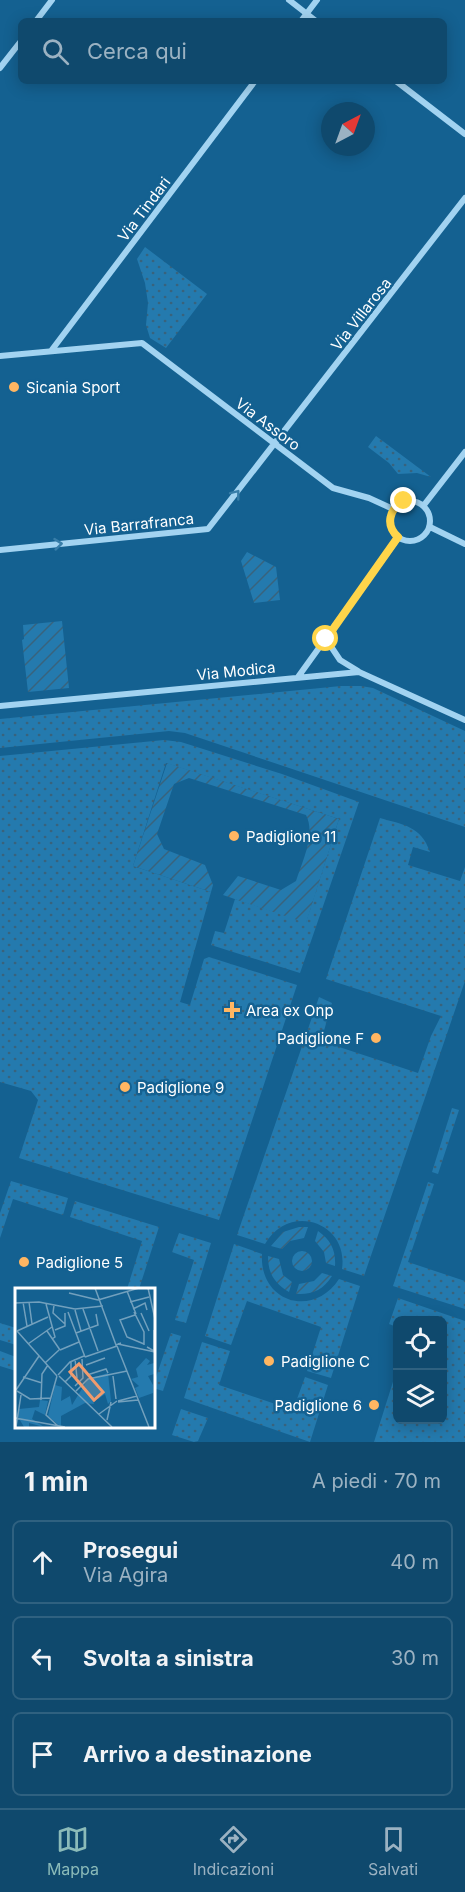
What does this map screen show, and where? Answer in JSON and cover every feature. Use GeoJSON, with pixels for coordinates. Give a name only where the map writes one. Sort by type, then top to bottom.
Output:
{"type":"FeatureCollection","features":[{"type":"Feature","properties":{"kind":"street"},"geometry":{"type":"LineString","coordinates":[[38,18],[52,0]]}},
{"type":"Feature","properties":{"kind":"street"},"geometry":{"type":"LineString","coordinates":[[289,0],[312,18]]}},
{"type":"Feature","properties":{"kind":"street"},"geometry":{"type":"LineString","coordinates":[[303,18],[317,0]]}},
{"type":"Feature","properties":{"kind":"street"},"geometry":{"type":"LineString","coordinates":[[0,68],[18,45]]}},
{"type":"Feature","properties":{"kind":"street","name":"Via Tindari"},"geometry":{"type":"LineString","coordinates":[[51,351],[253,84]]}},
{"type":"Feature","properties":{"kind":"street"},"geometry":{"type":"LineString","coordinates":[[400,84],[465,134]]}},
{"type":"Feature","properties":{"kind":"street","name":"Via Villarosa"},"geometry":{"type":"LineString","coordinates":[[275,444],[465,198]]}},
{"type":"Feature","properties":{"kind":"street","name":"Via Assoro"},"geometry":{"type":"LineString","coordinates":[[0,356],[142,343],[333,488],[369,498],[393,509]]}},
{"type":"Feature","properties":{"kind":"street","name":"Via Barrafranca"},"geometry":{"type":"LineString","coordinates":[[0,550],[208,529],[275,444]]}},
{"type":"Feature","properties":{"kind":"street"},"geometry":{"type":"LineString","coordinates":[[424,505],[465,452]]}},
{"type":"Feature","properties":{"kind":"street"},"geometry":{"type":"LineString","coordinates":[[404,501],[424,505],[430,515],[430,527],[423,537],[417,540],[404,540],[398,537],[390,521],[393,509],[404,501]]}},
{"type":"Feature","properties":{"kind":"street"},"geometry":{"type":"LineString","coordinates":[[430,527],[465,544]]}},
{"type":"Feature","properties":{"kind":"street"},"geometry":{"type":"LineString","coordinates":[[298,677],[398,537]]}},
{"type":"Feature","properties":{"kind":"street"},"geometry":{"type":"LineString","coordinates":[[326,639],[340,660],[359,672]]}},
{"type":"Feature","properties":{"kind":"street","name":"Via Modica"},"geometry":{"type":"LineString","coordinates":[[0,706],[359,672],[465,720]]}},
{"type":"Feature","properties":{"kind":"shaded area"},"geometry":{"type":"Polygon","coordinates":[[[145,247],[207,294],[166,348],[150,338],[146,325],[148,303],[145,283],[137,259],[145,247]]]}},
{"type":"Feature","properties":{"kind":"shaded area"},"geometry":{"type":"Polygon","coordinates":[[[376,436],[431,477],[417,473],[398,474],[389,463],[368,447],[376,436]]]}},
{"type":"Feature","properties":{"kind":"shaded area"},"geometry":{"type":"Polygon","coordinates":[[[247,552],[276,567],[280,600],[254,603],[241,561],[247,552]]]}},
{"type":"Feature","properties":{"kind":"shaded area"},"geometry":{"type":"Polygon","coordinates":[[[62,621],[69,688],[28,692],[22,640],[24,639],[23,625],[62,621]]]}},
{"type":"Feature","properties":{"kind":"shaded area"},"geometry":{"type":"Polygon","coordinates":[[[341,686],[373,688],[465,731],[465,827],[185,733],[169,731],[0,748],[0,719],[341,686]]]}},
{"type":"Feature","properties":{"kind":"shaded area"},"geometry":{"type":"Polygon","coordinates":[[[164,740],[181,742],[282,774],[359,802],[300,973],[211,945],[215,931],[224,933],[235,899],[306,922],[339,819],[166,763],[133,866],[211,892],[180,1002],[190,1005],[204,959],[209,957],[297,985],[219,1220],[19,1158],[38,1100],[31,1091],[0,1082],[0,756],[164,740]]]}},
{"type":"Feature","properties":{"kind":"shaded area"},"geometry":{"type":"Polygon","coordinates":[[[167,763],[339,819],[306,923],[223,895],[238,876],[281,890],[296,881],[309,839],[309,823],[306,815],[189,778],[174,784],[157,834],[164,849],[205,865],[213,885],[211,892],[133,866],[167,763]]]}},
{"type":"Feature","properties":{"kind":"shaded area"},"geometry":{"type":"Polygon","coordinates":[[[380,818],[411,828],[426,843],[430,852],[413,847],[408,865],[460,881],[465,867],[465,981],[364,1276],[342,1269],[342,1253],[336,1239],[327,1229],[315,1223],[302,1221],[288,1224],[275,1231],[265,1244],[237,1235],[319,997],[332,1003],[321,1041],[418,1073],[441,1016],[326,979],[380,818]]]}},
{"type":"Feature","properties":{"kind":"shaded area"},"geometry":{"type":"Polygon","coordinates":[[[452,1108],[459,1110],[438,1174],[432,1172],[452,1108]]]}},
{"type":"Feature","properties":{"kind":"shaded area"},"geometry":{"type":"Polygon","coordinates":[[[11,1181],[68,1198],[63,1215],[13,1199],[0,1238],[0,1213],[11,1181]]]}},
{"type":"Feature","properties":{"kind":"shaded area"},"geometry":{"type":"Polygon","coordinates":[[[428,1182],[434,1184],[408,1262],[465,1281],[465,1309],[393,1286],[428,1182]]]}},
{"type":"Feature","properties":{"kind":"shaded area"},"geometry":{"type":"Polygon","coordinates":[[[75,1201],[159,1227],[139,1288],[127,1288],[142,1241],[70,1217],[75,1201]]]}},
{"type":"Feature","properties":{"kind":"shaded area"},"geometry":{"type":"Polygon","coordinates":[[[308,1227],[304,1238],[290,1241],[282,1249],[271,1246],[283,1232],[308,1227]]]}},
{"type":"Feature","properties":{"kind":"shaded area"},"geometry":{"type":"Polygon","coordinates":[[[318,1231],[332,1246],[335,1266],[326,1263],[324,1252],[315,1241],[318,1231]]]}},
{"type":"Feature","properties":{"kind":"shaded area"},"geometry":{"type":"Polygon","coordinates":[[[179,1233],[211,1243],[186,1323],[175,1320],[194,1260],[172,1252],[179,1233]]]}},
{"type":"Feature","properties":{"kind":"shaded area"},"geometry":{"type":"Polygon","coordinates":[[[234,1244],[262,1254],[263,1270],[269,1284],[278,1294],[290,1300],[316,1299],[328,1291],[339,1279],[360,1286],[331,1378],[307,1371],[321,1327],[247,1301],[231,1345],[205,1336],[234,1244]]]}},
{"type":"Feature","properties":{"kind":"shaded area"},"geometry":{"type":"Polygon","coordinates":[[[298,1251],[306,1251],[312,1257],[312,1265],[306,1271],[298,1271],[292,1265],[292,1257],[298,1251]]]}},
{"type":"Feature","properties":{"kind":"shaded area"},"geometry":{"type":"Polygon","coordinates":[[[268,1256],[279,1259],[283,1275],[292,1282],[289,1292],[273,1277],[269,1268],[268,1256]]]}},
{"type":"Feature","properties":{"kind":"shaded area"},"geometry":{"type":"Polygon","coordinates":[[[322,1273],[332,1276],[325,1285],[307,1294],[296,1294],[299,1284],[314,1281],[322,1273]]]}},
{"type":"Feature","properties":{"kind":"shaded area"},"geometry":{"type":"Polygon","coordinates":[[[398,1298],[465,1321],[465,1442],[374,1442],[393,1382],[393,1424],[447,1424],[447,1316],[393,1316],[393,1326],[389,1324],[398,1298]]]}},
{"type":"Feature","properties":{"kind":"shaded area"},"geometry":{"type":"Polygon","coordinates":[[[0,1323],[15,1328],[15,1345],[0,1340],[0,1323]]]}},
{"type":"Feature","properties":{"kind":"shaded area"},"geometry":{"type":"Polygon","coordinates":[[[171,1333],[181,1336],[163,1391],[154,1388],[154,1377],[156,1377],[171,1333]]]}},
{"type":"Feature","properties":{"kind":"shaded area"},"geometry":{"type":"Polygon","coordinates":[[[202,1342],[230,1351],[219,1385],[293,1410],[305,1377],[328,1385],[310,1442],[184,1398],[202,1342]]]}},
{"type":"Feature","properties":{"kind":"shaded area"},"geometry":{"type":"Polygon","coordinates":[[[0,1351],[15,1357],[15,1371],[0,1366],[0,1351]]]}},
{"type":"Feature","properties":{"kind":"shaded area"},"geometry":{"type":"Polygon","coordinates":[[[181,1409],[208,1418],[198,1441],[194,1442],[172,1435],[181,1409]]]}},
{"type":"Feature","properties":{"kind":"place","name":"Sicania Sport"},"geometry":{"type":"Point","coordinates":[14,387]}},
{"type":"Feature","properties":{"kind":"place","name":"Padiglione 11"},"geometry":{"type":"Point","coordinates":[234,836]}},
{"type":"Feature","properties":{"kind":"place","name":"Area ex Onp"},"geometry":{"type":"Point","coordinates":[232,1010]}},
{"type":"Feature","properties":{"kind":"place","name":"Padiglione F"},"geometry":{"type":"Point","coordinates":[376,1038]}},
{"type":"Feature","properties":{"kind":"place","name":"Padiglione 9"},"geometry":{"type":"Point","coordinates":[125,1087]}},
{"type":"Feature","properties":{"kind":"place","name":"Padiglione 5"},"geometry":{"type":"Point","coordinates":[24,1262]}},
{"type":"Feature","properties":{"kind":"place","name":"Padiglione C"},"geometry":{"type":"Point","coordinates":[269,1361]}},
{"type":"Feature","properties":{"kind":"place","name":"Padiglione 6"},"geometry":{"type":"Point","coordinates":[374,1405]}},
{"type":"Feature","properties":{"kind":"route"},"geometry":{"type":"LineString","coordinates":[[326,639],[398,537],[390,521],[393,509],[404,501]]}}]}
